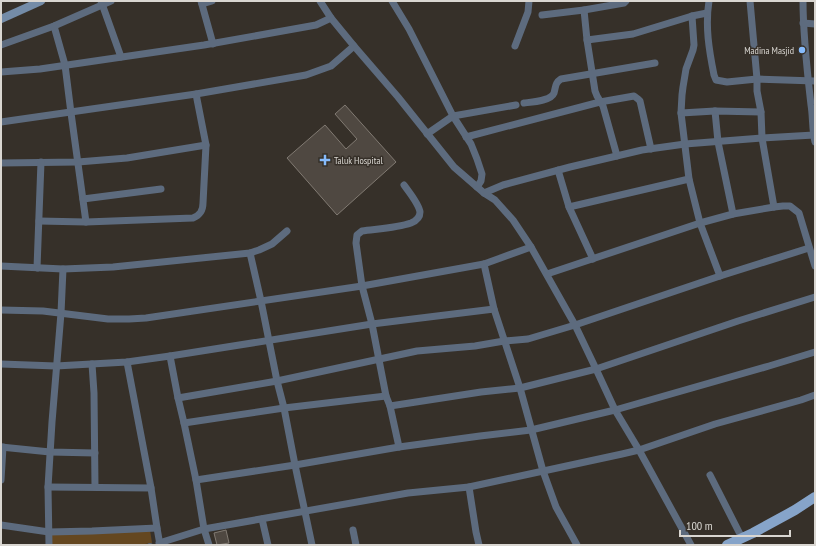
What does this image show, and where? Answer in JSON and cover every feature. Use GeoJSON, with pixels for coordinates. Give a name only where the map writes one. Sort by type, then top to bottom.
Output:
{"type":"FeatureCollection","features":[{"type":"Feature","properties":{"kind":"main road"},"geometry":{"type":"LineString","coordinates":[[726,545],[753,533],[815,497]]}},
{"type":"Feature","properties":{"kind":"street"},"geometry":{"type":"LineString","coordinates":[[1,19],[41,1]]}},
{"type":"Feature","properties":{"kind":"street"},"geometry":{"type":"LineString","coordinates":[[1,45],[54,26],[101,3],[111,1]]}},
{"type":"Feature","properties":{"kind":"street"},"geometry":{"type":"LineString","coordinates":[[212,1],[201,3],[213,44]]}},
{"type":"Feature","properties":{"kind":"street"},"geometry":{"type":"LineString","coordinates":[[320,1],[331,18],[398,97],[454,167],[484,193],[495,200],[513,220],[547,274],[575,325],[615,410],[639,450],[691,545]]}},
{"type":"Feature","properties":{"kind":"street"},"geometry":{"type":"LineString","coordinates":[[392,1],[409,29],[453,116],[471,144],[482,174],[481,181],[477,187]]}},
{"type":"Feature","properties":{"kind":"street"},"geometry":{"type":"LineString","coordinates":[[515,46],[528,12],[529,1]]}},
{"type":"Feature","properties":{"kind":"street"},"geometry":{"type":"LineString","coordinates":[[542,15],[584,10],[624,3],[626,1]]}},
{"type":"Feature","properties":{"kind":"street"},"geometry":{"type":"LineString","coordinates":[[709,1],[707,13],[708,41],[716,80],[727,82],[757,79],[812,81]]}},
{"type":"Feature","properties":{"kind":"street"},"geometry":{"type":"LineString","coordinates":[[750,1],[757,91],[761,112],[762,138],[774,207]]}},
{"type":"Feature","properties":{"kind":"street"},"geometry":{"type":"LineString","coordinates":[[484,193],[503,185],[558,170],[651,148],[762,138],[814,139],[812,81],[803,23],[803,1]]}},
{"type":"Feature","properties":{"kind":"street"},"geometry":{"type":"LineString","coordinates":[[101,3],[121,57]]}},
{"type":"Feature","properties":{"kind":"street"},"geometry":{"type":"LineString","coordinates":[[584,10],[595,91],[603,106],[617,156]]}},
{"type":"Feature","properties":{"kind":"street"},"geometry":{"type":"LineString","coordinates":[[587,40],[633,34],[692,16],[707,13]]}},
{"type":"Feature","properties":{"kind":"street"},"geometry":{"type":"LineString","coordinates":[[692,16],[694,45],[686,69],[682,94],[685,144],[689,179],[700,223],[720,276]]}},
{"type":"Feature","properties":{"kind":"street"},"geometry":{"type":"LineString","coordinates":[[1,72],[40,69],[213,44],[316,25],[331,18]]}},
{"type":"Feature","properties":{"kind":"street"},"geometry":{"type":"LineString","coordinates":[[803,23],[815,24]]}},
{"type":"Feature","properties":{"kind":"street"},"geometry":{"type":"LineString","coordinates":[[54,26],[65,65],[86,222]]}},
{"type":"Feature","properties":{"kind":"street"},"geometry":{"type":"LineString","coordinates":[[1,122],[196,94],[306,75],[331,66],[354,46]]}},
{"type":"Feature","properties":{"kind":"street"},"geometry":{"type":"LineString","coordinates":[[524,103],[550,98],[554,94],[555,84],[561,79],[655,63]]}},
{"type":"Feature","properties":{"kind":"street"},"geometry":{"type":"LineString","coordinates":[[39,221],[86,222],[193,218],[201,213],[203,209],[206,145],[196,94]]}},
{"type":"Feature","properties":{"kind":"street"},"geometry":{"type":"LineString","coordinates":[[466,137],[600,102],[634,96],[638,99],[651,148]]}},
{"type":"Feature","properties":{"kind":"street"},"geometry":{"type":"LineString","coordinates":[[427,134],[453,116],[516,105]]}},
{"type":"Feature","properties":{"kind":"street"},"geometry":{"type":"LineString","coordinates":[[682,113],[715,110],[761,112]]}},
{"type":"Feature","properties":{"kind":"street"},"geometry":{"type":"LineString","coordinates":[[715,110],[718,142],[733,214]]}},
{"type":"Feature","properties":{"kind":"street"},"geometry":{"type":"LineString","coordinates":[[1,163],[78,162],[127,158],[206,145]]}},
{"type":"Feature","properties":{"kind":"street"},"geometry":{"type":"LineString","coordinates":[[37,268],[41,162]]}},
{"type":"Feature","properties":{"kind":"street"},"geometry":{"type":"LineString","coordinates":[[558,170],[569,206],[593,259]]}},
{"type":"Feature","properties":{"kind":"street"},"geometry":{"type":"LineString","coordinates":[[569,206],[689,179]]}},
{"type":"Feature","properties":{"kind":"street"},"geometry":{"type":"LineString","coordinates":[[399,447],[390,406],[386,396],[372,324],[362,286],[356,243],[358,235],[362,231],[410,223],[415,221],[420,216],[418,206],[404,185]]}},
{"type":"Feature","properties":{"kind":"street"},"geometry":{"type":"LineString","coordinates":[[83,199],[161,189]]}},
{"type":"Feature","properties":{"kind":"street"},"geometry":{"type":"LineString","coordinates":[[547,274],[700,223],[733,214],[783,206],[790,206],[799,213],[815,264]]}},
{"type":"Feature","properties":{"kind":"street"},"geometry":{"type":"LineString","coordinates":[[1,266],[63,269],[113,267],[250,253],[272,244],[287,231]]}},
{"type":"Feature","properties":{"kind":"street"},"geometry":{"type":"LineString","coordinates":[[1,310],[43,311],[108,319],[146,318],[362,286],[484,264],[531,247]]}},
{"type":"Feature","properties":{"kind":"street"},"geometry":{"type":"LineString","coordinates":[[178,398],[277,381],[417,351],[475,346],[528,339],[809,248]]}},
{"type":"Feature","properties":{"kind":"street"},"geometry":{"type":"LineString","coordinates":[[250,253],[312,545]]}},
{"type":"Feature","properties":{"kind":"street"},"geometry":{"type":"LineString","coordinates":[[484,264],[494,309],[520,388],[543,471],[556,507],[577,545]]}},
{"type":"Feature","properties":{"kind":"street"},"geometry":{"type":"LineString","coordinates":[[49,545],[48,487],[63,269]]}},
{"type":"Feature","properties":{"kind":"street"},"geometry":{"type":"LineString","coordinates":[[390,406],[482,392],[520,388],[596,369],[738,321],[815,297]]}},
{"type":"Feature","properties":{"kind":"street"},"geometry":{"type":"LineString","coordinates":[[1,364],[56,366],[127,362],[372,324],[494,309]]}},
{"type":"Feature","properties":{"kind":"street"},"geometry":{"type":"LineString","coordinates":[[196,480],[399,447],[531,430],[615,410],[815,352]]}},
{"type":"Feature","properties":{"kind":"street"},"geometry":{"type":"LineString","coordinates":[[170,356],[196,480],[204,528],[209,545]]}},
{"type":"Feature","properties":{"kind":"street"},"geometry":{"type":"LineString","coordinates":[[127,362],[151,488],[159,544],[204,528],[305,512],[408,493],[469,487],[615,456],[639,450],[715,424],[815,395]]}},
{"type":"Feature","properties":{"kind":"street"},"geometry":{"type":"LineString","coordinates":[[92,364],[94,393],[95,487]]}},
{"type":"Feature","properties":{"kind":"street"},"geometry":{"type":"LineString","coordinates":[[184,423],[284,408],[386,396]]}},
{"type":"Feature","properties":{"kind":"street"},"geometry":{"type":"LineString","coordinates":[[1,480],[2,447],[50,452],[95,453]]}},
{"type":"Feature","properties":{"kind":"street"},"geometry":{"type":"LineString","coordinates":[[710,475],[742,538]]}},
{"type":"Feature","properties":{"kind":"street"},"geometry":{"type":"LineString","coordinates":[[48,487],[151,488]]}},
{"type":"Feature","properties":{"kind":"street"},"geometry":{"type":"LineString","coordinates":[[469,487],[479,545]]}},
{"type":"Feature","properties":{"kind":"street"},"geometry":{"type":"LineString","coordinates":[[262,519],[268,545]]}},
{"type":"Feature","properties":{"kind":"street"},"geometry":{"type":"LineString","coordinates":[[1,525],[49,532],[156,528]]}},
{"type":"Feature","properties":{"kind":"street"},"geometry":{"type":"LineString","coordinates":[[352,530],[356,545]]}},
{"type":"Feature","properties":{"kind":"shaded area"},"geometry":{"type":"Polygon","coordinates":[[[150,530],[152,543],[138,545],[52,545],[52,534],[150,530]]]}},
{"type":"Feature","properties":{"kind":"building","name":"Taluk Hospital"},"geometry":{"type":"Polygon","coordinates":[[[345,105],[396,162],[337,215],[287,158],[325,125],[346,149],[357,139],[335,114],[345,105]]]}},
{"type":"Feature","properties":{"kind":"building"},"geometry":{"type":"Polygon","coordinates":[[[226,530],[229,543],[217,545],[214,533],[226,530]]]}},
{"type":"Feature","properties":{"kind":"place","name":"Madina Masjid"},"geometry":{"type":"Point","coordinates":[802,50]}},
{"type":"Feature","properties":{"kind":"place","name":"Taluk Hospital"},"geometry":{"type":"Point","coordinates":[325,160]}}]}
